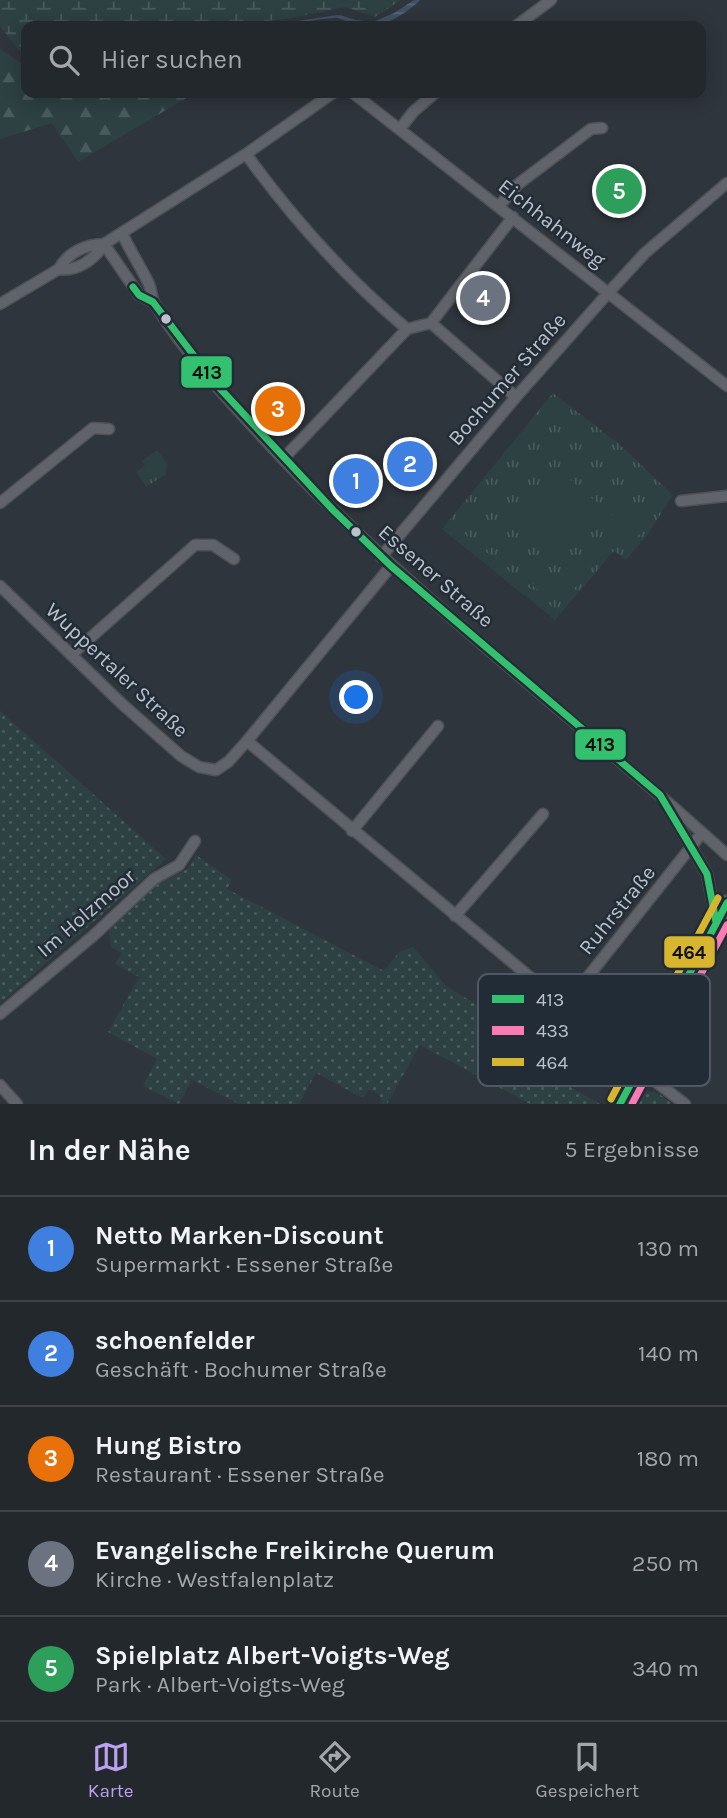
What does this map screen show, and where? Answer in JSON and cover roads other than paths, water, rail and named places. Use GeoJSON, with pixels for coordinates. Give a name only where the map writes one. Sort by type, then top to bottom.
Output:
{"type":"FeatureCollection","features":[{"type":"Feature","properties":{"kind":"main road"},"geometry":{"type":"LineString","coordinates":[[689,974],[727,903]]}},
{"type":"Feature","properties":{"kind":"main road"},"geometry":{"type":"LineString","coordinates":[[620,1104],[630,1086]]}},
{"type":"Feature","properties":{"kind":"street"},"geometry":{"type":"LineString","coordinates":[[523,21],[551,0]]}},
{"type":"Feature","properties":{"kind":"street"},"geometry":{"type":"LineString","coordinates":[[0,304],[59,269],[64,260],[91,244],[104,244],[246,154],[326,98]]}},
{"type":"Feature","properties":{"kind":"street","name":"Eichhahnweg"},"geometry":{"type":"LineString","coordinates":[[360,98],[727,386]]}},
{"type":"Feature","properties":{"kind":"street"},"geometry":{"type":"LineString","coordinates":[[400,129],[413,112],[429,98]]}},
{"type":"Feature","properties":{"kind":"street"},"geometry":{"type":"LineString","coordinates":[[499,206],[517,185],[592,130],[602,128]]}},
{"type":"Feature","properties":{"kind":"street"},"geometry":{"type":"LineString","coordinates":[[246,154],[311,237],[355,284],[407,329]]}},
{"type":"Feature","properties":{"kind":"street","name":"Bochumer Straße"},"geometry":{"type":"LineString","coordinates":[[381,557],[609,292],[646,253],[727,183]]}},
{"type":"Feature","properties":{"kind":"street"},"geometry":{"type":"LineString","coordinates":[[283,459],[407,329],[431,323],[513,217]]}},
{"type":"Feature","properties":{"kind":"street","name":"Essener Straße"},"geometry":{"type":"LineString","coordinates":[[121,233],[150,286],[153,302]]}},
{"type":"Feature","properties":{"kind":"street","name":"Essener Straße"},"geometry":{"type":"LineString","coordinates":[[104,244],[139,295],[153,302],[214,382],[283,459],[381,557],[727,855]]}},
{"type":"Feature","properties":{"kind":"street"},"geometry":{"type":"LineString","coordinates":[[431,323],[516,397]]}},
{"type":"Feature","properties":{"kind":"street"},"geometry":{"type":"LineString","coordinates":[[0,503],[93,428],[109,429]]}},
{"type":"Feature","properties":{"kind":"street"},"geometry":{"type":"LineString","coordinates":[[681,501],[727,496]]}},
{"type":"Feature","properties":{"kind":"street"},"geometry":{"type":"LineString","coordinates":[[71,655],[195,545],[213,545],[234,559]]}},
{"type":"Feature","properties":{"kind":"street"},"geometry":{"type":"LineString","coordinates":[[247,741],[391,566]]}},
{"type":"Feature","properties":{"kind":"street","name":"Wuppertaler Straße"},"geometry":{"type":"LineString","coordinates":[[0,586],[131,712],[181,756],[199,767],[216,769],[228,762],[247,741]]}},
{"type":"Feature","properties":{"kind":"street"},"geometry":{"type":"LineString","coordinates":[[352,831],[438,726]]}},
{"type":"Feature","properties":{"kind":"street","name":"Ruhrstraße"},"geometry":{"type":"LineString","coordinates":[[247,741],[526,974]]}},
{"type":"Feature","properties":{"kind":"street","name":"Essener Straße"},"geometry":{"type":"LineString","coordinates":[[660,795],[707,874],[716,922]]}},
{"type":"Feature","properties":{"kind":"street"},"geometry":{"type":"LineString","coordinates":[[455,916],[542,814]]}},
{"type":"Feature","properties":{"kind":"street","name":"Ruhrstraße"},"geometry":{"type":"LineString","coordinates":[[590,974],[702,833]]}},
{"type":"Feature","properties":{"kind":"street","name":"Im Holzmoor"},"geometry":{"type":"LineString","coordinates":[[0,1014],[93,936],[147,884],[180,865],[195,841]]}},
{"type":"Feature","properties":{"kind":"street"},"geometry":{"type":"LineString","coordinates":[[0,1085],[17,1104]]}},
{"type":"Feature","properties":{"kind":"street"},"geometry":{"type":"LineString","coordinates":[[661,1086],[685,1104]]}},
{"type":"Feature","properties":{"kind":"water"},"geometry":{"type":"Polygon","coordinates":[[[414,0],[420,0],[388,21],[375,21],[414,0]]]}},
{"type":"Feature","properties":{"kind":"water"},"geometry":{"type":"Polygon","coordinates":[[[337,15],[364,21],[349,21],[338,18],[299,21],[337,15]]]}},
{"type":"Feature","properties":{"kind":"waterway"},"geometry":{"type":"LineString","coordinates":[[340,17],[353,21]]}},
{"type":"Feature","properties":{"kind":"place","name":"Spielplatz Albert-Voigts-Weg"},"geometry":{"type":"Point","coordinates":[619,191]}},
{"type":"Feature","properties":{"kind":"place","name":"Evangelische Freikirche Querum"},"geometry":{"type":"Point","coordinates":[483,298]}},
{"type":"Feature","properties":{"kind":"place","name":"Hung Bistro"},"geometry":{"type":"Point","coordinates":[278,409]}},
{"type":"Feature","properties":{"kind":"place","name":"schoenfelder"},"geometry":{"type":"Point","coordinates":[410,464]}},
{"type":"Feature","properties":{"kind":"place","name":"Netto Marken-Discount"},"geometry":{"type":"Point","coordinates":[356,481]}}]}
